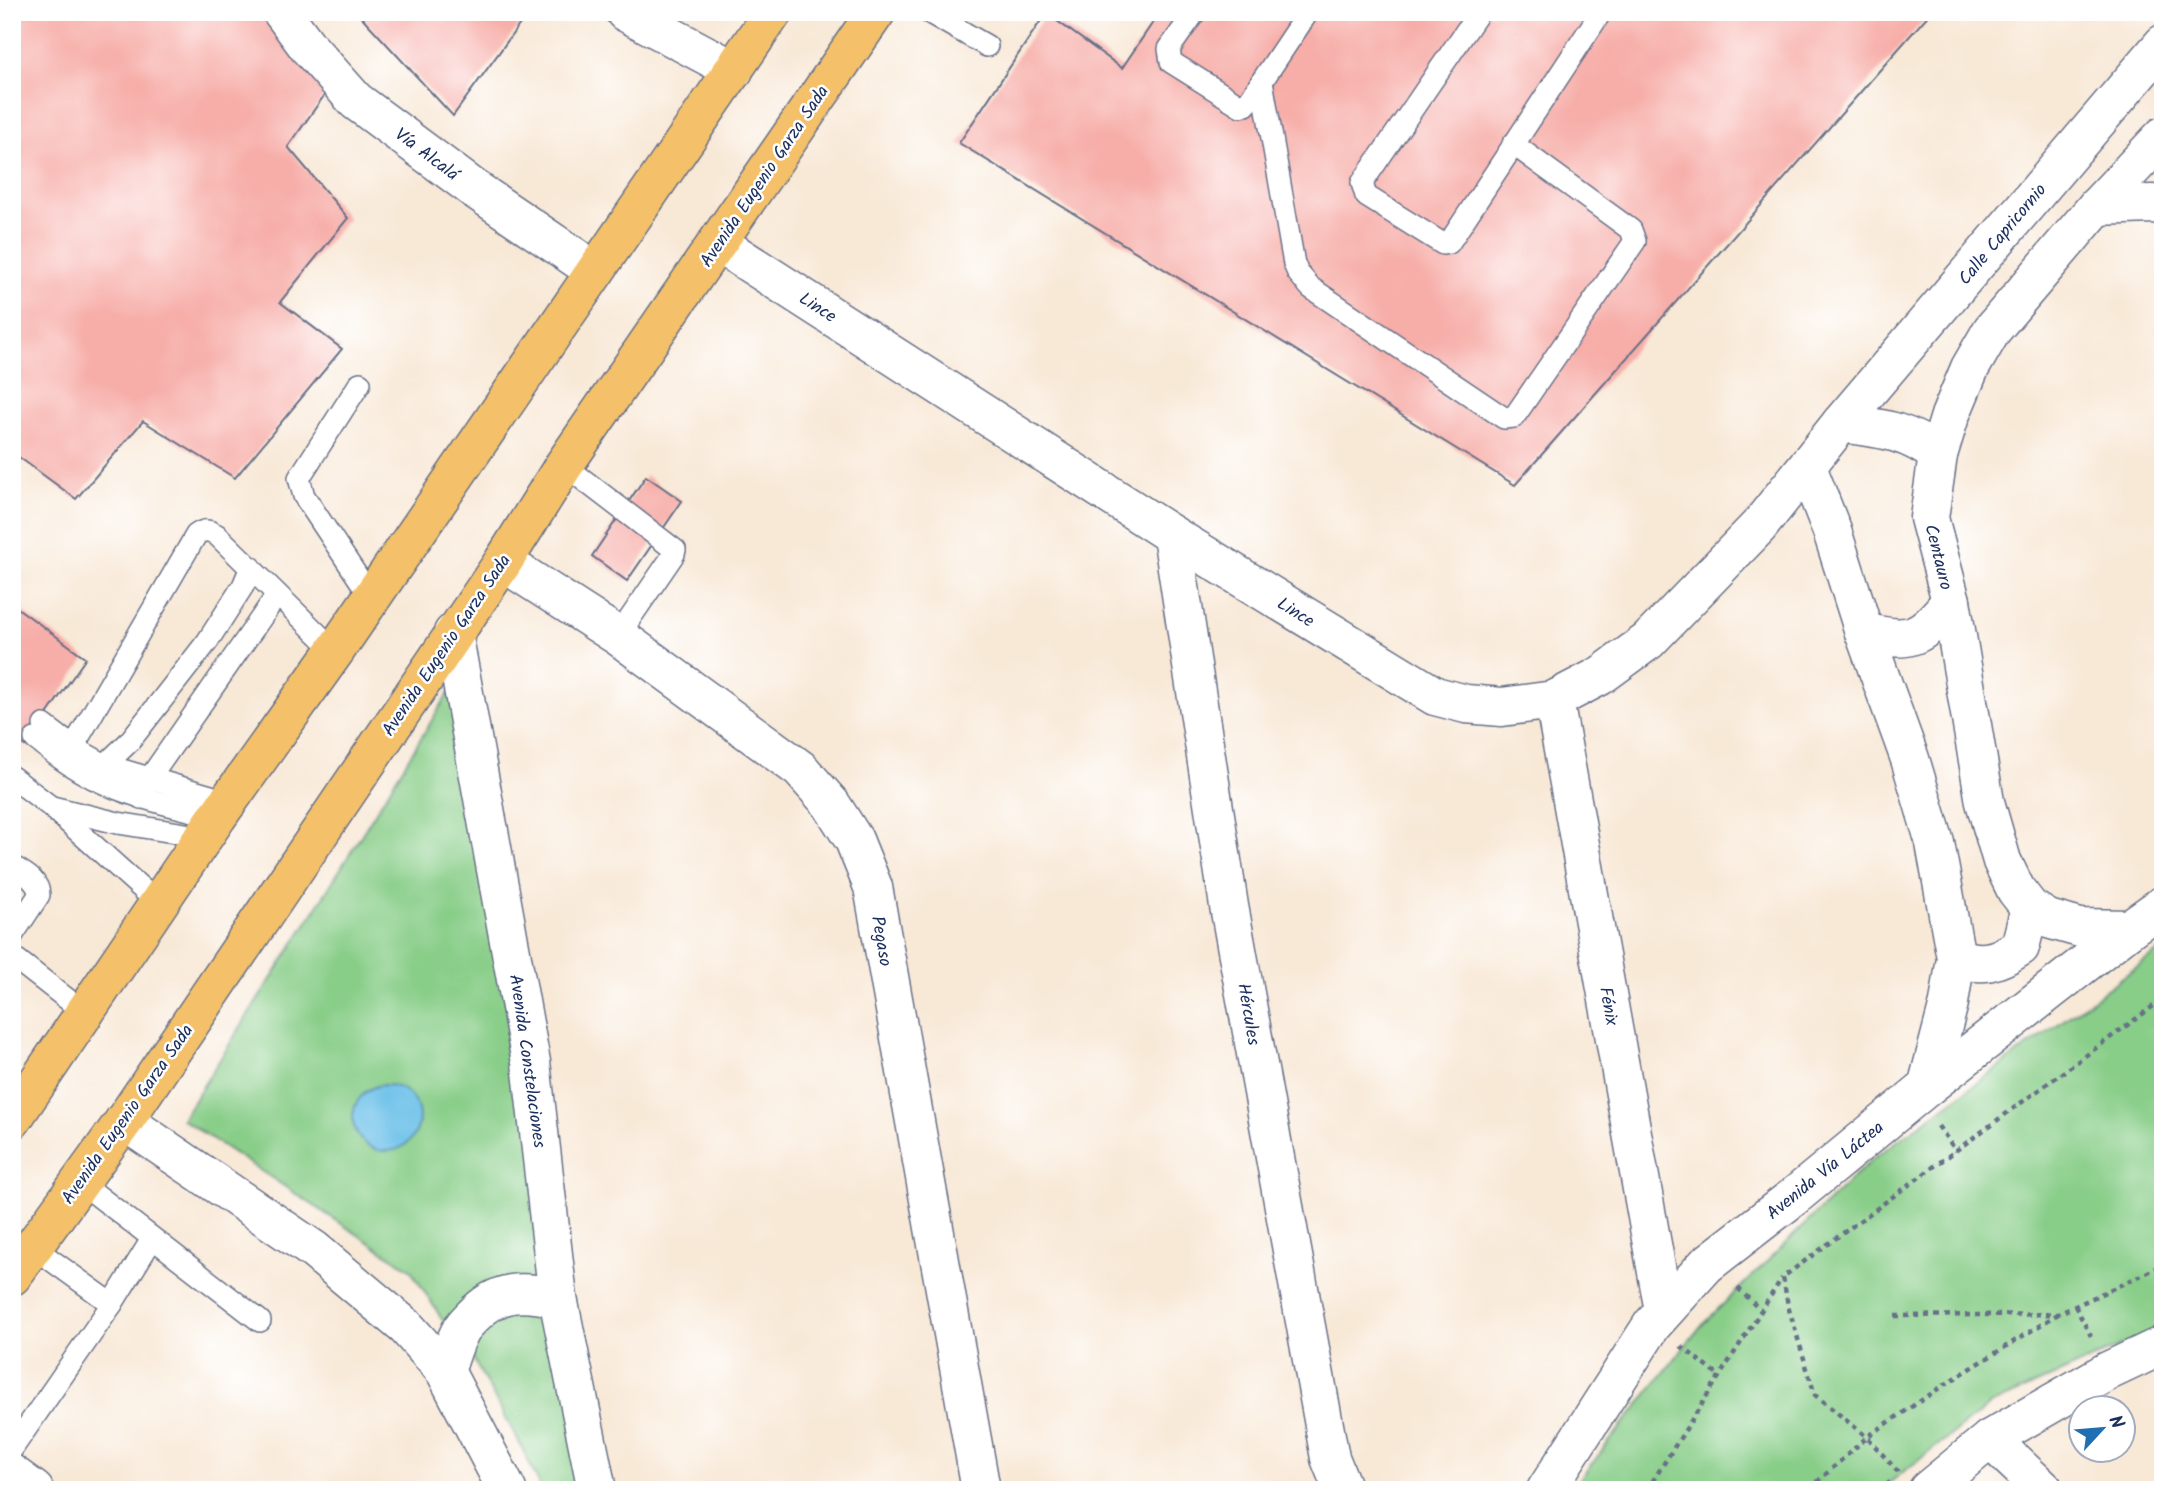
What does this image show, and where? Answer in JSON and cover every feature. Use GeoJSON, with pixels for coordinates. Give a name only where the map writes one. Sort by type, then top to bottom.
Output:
{"type":"FeatureCollection","features":[{"type":"Feature","properties":{"kind":"highway"},"geometry":{"type":"LineString","coordinates":[[12,1120],[216,818],[335,651],[773,12]]}},
{"type":"Feature","properties":{"kind":"highway","name":"Avenida Eugenio Garza Sada"},"geometry":{"type":"LineString","coordinates":[[23,1262],[124,1121],[503,562],[564,465],[876,12]]}},
{"type":"Feature","properties":{"kind":"street","name":"Vía Alcalá"},"geometry":{"type":"LineString","coordinates":[[282,12],[308,47],[356,101],[473,188],[596,271]]}},
{"type":"Feature","properties":{"kind":"street"},"geometry":{"type":"LineString","coordinates":[[625,12],[734,69]]}},
{"type":"Feature","properties":{"kind":"street","name":"Calle Capricornio"},"geometry":{"type":"LineString","coordinates":[[1841,423],[2163,44]]}},
{"type":"Feature","properties":{"kind":"street","name":"Centauro"},"geometry":{"type":"LineString","coordinates":[[2030,908],[2002,861],[1985,802],[1951,601],[1929,518],[1938,455],[1950,416],[1970,368],[1992,330],[2097,206],[2163,136]]}},
{"type":"Feature","properties":{"kind":"street"},"geometry":{"type":"LineString","coordinates":[[2097,206],[2163,205]]}},
{"type":"Feature","properties":{"kind":"street","name":"Lince"},"geometry":{"type":"LineString","coordinates":[[718,243],[1172,535],[1435,696],[1466,704],[1502,707],[1554,700],[1600,676],[1648,641],[1759,526],[1841,423]]}},
{"type":"Feature","properties":{"kind":"street"},"geometry":{"type":"LineString","coordinates":[[1841,423],[1905,434],[1938,455]]}},
{"type":"Feature","properties":{"kind":"street"},"geometry":{"type":"LineString","coordinates":[[1807,467],[1832,531],[1864,632],[1910,759],[1935,843],[1956,958],[1949,1003],[1927,1087]]}},
{"type":"Feature","properties":{"kind":"street","name":"Hércules"},"geometry":{"type":"LineString","coordinates":[[1172,535],[1230,906],[1330,1458],[1343,1490]]}},
{"type":"Feature","properties":{"kind":"street","name":"Pegaso"},"geometry":{"type":"LineString","coordinates":[[503,562],[618,636],[800,769],[831,804],[854,840],[873,887],[981,1490]]}},
{"type":"Feature","properties":{"kind":"street"},"geometry":{"type":"LineString","coordinates":[[1864,632],[1904,639],[1934,622],[1951,601]]}},
{"type":"Feature","properties":{"kind":"street","name":"Avenida Constelaciones"},"geometry":{"type":"LineString","coordinates":[[453,634],[531,1062],[558,1298],[597,1490]]}},
{"type":"Feature","properties":{"kind":"street","name":"Fénix"},"geometry":{"type":"LineString","coordinates":[[1554,700],[1658,1318]]}},
{"type":"Feature","properties":{"kind":"street","name":"Avenida Vía Láctea"},"geometry":{"type":"LineString","coordinates":[[1546,1490],[1658,1318],[1706,1265],[1927,1087],[2163,905]]}},
{"type":"Feature","properties":{"kind":"street"},"geometry":{"type":"LineString","coordinates":[[1956,958],[1974,963],[1989,962],[2007,956],[2020,947],[2030,908],[2048,919],[2080,928],[2129,929]]}},
{"type":"Feature","properties":{"kind":"street"},"geometry":{"type":"LineString","coordinates":[[124,1121],[314,1250],[406,1327],[445,1371],[507,1490]]}},
{"type":"Feature","properties":{"kind":"street"},"geometry":{"type":"LineString","coordinates":[[445,1371],[461,1328],[484,1303],[520,1292],[558,1298]]}},
{"type":"Feature","properties":{"kind":"street"},"geometry":{"type":"LineString","coordinates":[[1914,1482],[2108,1371],[2163,1345]]}},
{"type":"Feature","properties":{"kind":"street"},"geometry":{"type":"LineString","coordinates":[[1990,1439],[2045,1490]]}},
{"type":"Feature","properties":{"kind":"street"},"geometry":{"type":"LineString","coordinates":[[12,1474],[34,1490]]}},
{"type":"Feature","properties":{"kind":"lane"},"geometry":{"type":"LineString","coordinates":[[928,12],[987,46]]}},
{"type":"Feature","properties":{"kind":"lane"},"geometry":{"type":"LineString","coordinates":[[1195,12],[1169,49],[1171,62],[1241,106],[1246,105],[1308,12]]}},
{"type":"Feature","properties":{"kind":"lane"},"geometry":{"type":"LineString","coordinates":[[1479,12],[1362,183],[1366,196],[1446,245],[1601,12]]}},
{"type":"Feature","properties":{"kind":"lane"},"geometry":{"type":"LineString","coordinates":[[1262,81],[1294,264],[1298,273],[1311,288],[1504,418],[1514,417],[1635,242],[1632,230],[1513,145]]}},
{"type":"Feature","properties":{"kind":"lane"},"geometry":{"type":"LineString","coordinates":[[360,383],[299,478],[304,495],[372,597]]}},
{"type":"Feature","properties":{"kind":"lane"},"geometry":{"type":"LineString","coordinates":[[564,465],[675,550],[618,636]]}},
{"type":"Feature","properties":{"kind":"lane"},"geometry":{"type":"LineString","coordinates":[[69,754],[196,535],[202,530],[209,530],[251,567],[335,651]]}},
{"type":"Feature","properties":{"kind":"lane"},"geometry":{"type":"LineString","coordinates":[[99,772],[129,742],[207,642],[243,586],[251,567]]}},
{"type":"Feature","properties":{"kind":"lane"},"geometry":{"type":"LineString","coordinates":[[145,789],[277,595]]}},
{"type":"Feature","properties":{"kind":"lane"},"geometry":{"type":"LineString","coordinates":[[39,732],[99,772],[216,818]]}},
{"type":"Feature","properties":{"kind":"lane"},"geometry":{"type":"LineString","coordinates":[[12,777],[50,806],[159,904]]}},
{"type":"Feature","properties":{"kind":"lane"},"geometry":{"type":"LineString","coordinates":[[50,806],[118,823],[216,818]]}},
{"type":"Feature","properties":{"kind":"lane"},"geometry":{"type":"LineString","coordinates":[[12,866],[33,880],[39,889],[39,895],[12,936]]}},
{"type":"Feature","properties":{"kind":"lane"},"geometry":{"type":"LineString","coordinates":[[12,956],[85,1013]]}},
{"type":"Feature","properties":{"kind":"lane"},"geometry":{"type":"LineString","coordinates":[[80,1182],[260,1321]]}},
{"type":"Feature","properties":{"kind":"lane"},"geometry":{"type":"LineString","coordinates":[[12,1449],[152,1239]]}},
{"type":"Feature","properties":{"kind":"lane"},"geometry":{"type":"LineString","coordinates":[[23,1262],[111,1304]]}},
{"type":"Feature","properties":{"kind":"path"},"geometry":{"type":"LineString","coordinates":[[1647,1490],[1783,1277],[2163,999]]}},
{"type":"Feature","properties":{"kind":"path"},"geometry":{"type":"LineString","coordinates":[[1811,1490],[1867,1437],[1941,1387],[2058,1314],[2163,1265]]}},
{"type":"Feature","properties":{"kind":"path"},"geometry":{"type":"LineString","coordinates":[[1783,1277],[1788,1306],[1815,1395],[1867,1437],[1914,1482]]}},
{"type":"Feature","properties":{"kind":"path"},"geometry":{"type":"LineString","coordinates":[[1895,1316],[2058,1314]]}},
{"type":"Feature","properties":{"kind":"path"},"geometry":{"type":"LineString","coordinates":[[1658,1318],[1719,1376]]}},
{"type":"Feature","properties":{"kind":"green space"},"geometry":{"type":"Polygon","coordinates":[[[450,691],[595,1490],[542,1490],[473,1359],[442,1319],[410,1269],[182,1119],[450,691]]]}},
{"type":"Feature","properties":{"kind":"green space"},"geometry":{"type":"Polygon","coordinates":[[[2163,948],[2163,1327],[1990,1405],[1880,1490],[1571,1490],[1701,1326],[1871,1160],[2163,948]]]}},
{"type":"Feature","properties":{"kind":"water"},"geometry":{"type":"Polygon","coordinates":[[[386,1085],[409,1095],[419,1118],[409,1141],[386,1151],[363,1141],[353,1118],[363,1095],[386,1085]]]}},
{"type":"Feature","properties":{"kind":"building"},"geometry":{"type":"Polygon","coordinates":[[[12,12],[268,12],[328,90],[288,147],[348,218],[280,302],[342,349],[235,478],[143,421],[76,499],[12,452],[12,12]]]}},
{"type":"Feature","properties":{"kind":"building"},"geometry":{"type":"Polygon","coordinates":[[[357,12],[493,12],[522,21],[453,116],[357,12]]]}},
{"type":"Feature","properties":{"kind":"building"},"geometry":{"type":"Polygon","coordinates":[[[1160,12],[1931,12],[1515,485],[959,143],[1046,13],[1122,68],[1160,12]]]}},
{"type":"Feature","properties":{"kind":"building"},"geometry":{"type":"Polygon","coordinates":[[[646,476],[682,501],[627,581],[592,556],[646,476]]]}},
{"type":"Feature","properties":{"kind":"building"},"geometry":{"type":"Polygon","coordinates":[[[12,604],[86,658],[25,746],[12,737],[12,604]]]}}]}
